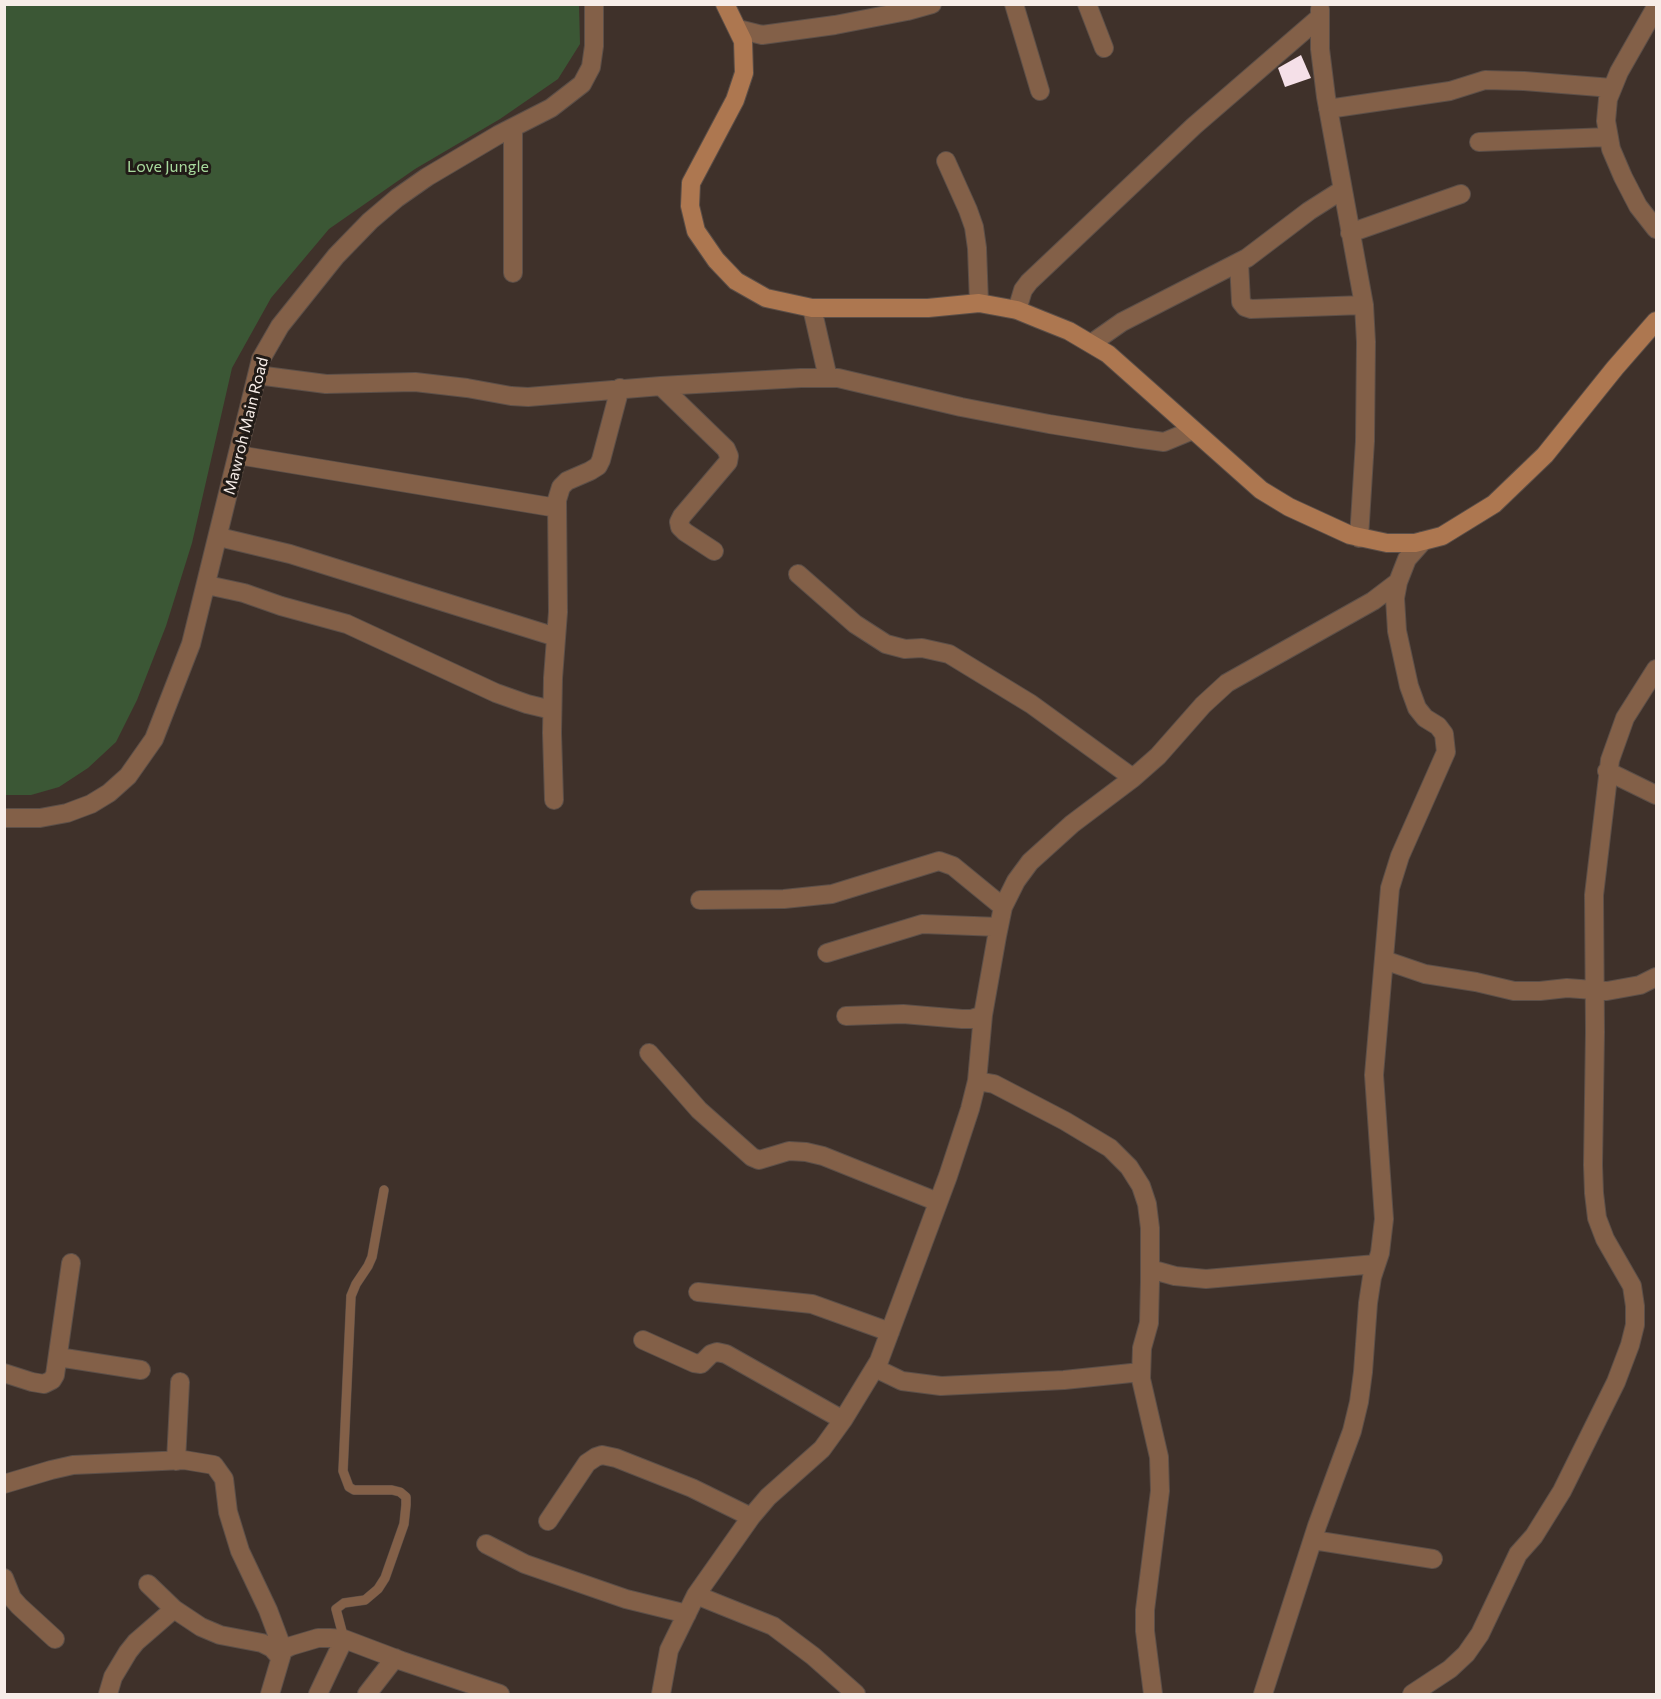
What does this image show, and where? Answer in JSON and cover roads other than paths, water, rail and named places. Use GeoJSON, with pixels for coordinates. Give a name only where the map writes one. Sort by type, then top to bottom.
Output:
{"type":"FeatureCollection","features":[{"type":"Feature","properties":{"kind":"street","name":"Mawroh Main Road"},"geometry":{"type":"LineString","coordinates":[[4,818],[40,818],[67,813],[92,804],[128,776],[154,739],[191,644],[261,359],[280,326],[336,256],[370,220],[427,177],[551,108],[582,84],[591,67],[594,46],[594,4]]}},
{"type":"Feature","properties":{"kind":"street"},"geometry":{"type":"LineString","coordinates":[[725,4],[743,41],[744,73],[735,100],[691,183],[690,206],[696,231],[716,260],[736,281],[766,298],[812,308],[927,308],[979,303],[1017,310],[1069,331],[1092,344],[1136,378],[1261,489],[1317,521],[1359,538],[1387,543],[1423,541],[1442,536],[1494,504],[1545,455],[1656,321]]}},
{"type":"Feature","properties":{"kind":"street"},"geometry":{"type":"LineString","coordinates":[[738,29],[762,35],[907,12],[932,4]]}},
{"type":"Feature","properties":{"kind":"street"},"geometry":{"type":"LineString","coordinates":[[1014,4],[1040,91]]}},
{"type":"Feature","properties":{"kind":"street"},"geometry":{"type":"LineString","coordinates":[[1087,4],[1104,48]]}},
{"type":"Feature","properties":{"kind":"street"},"geometry":{"type":"LineString","coordinates":[[1656,7],[1619,72],[1608,99],[1606,121],[1611,149],[1623,177],[1638,206],[1656,229]]}},
{"type":"Feature","properties":{"kind":"street"},"geometry":{"type":"LineString","coordinates":[[1320,11],[1320,49],[1328,109],[1364,305],[1365,430],[1359,538]]}},
{"type":"Feature","properties":{"kind":"street"},"geometry":{"type":"LineString","coordinates":[[1017,310],[1023,290],[1059,253],[1320,11]]}},
{"type":"Feature","properties":{"kind":"street"},"geometry":{"type":"LineString","coordinates":[[1328,109],[1450,91],[1485,80],[1612,88]]}},
{"type":"Feature","properties":{"kind":"street"},"geometry":{"type":"LineString","coordinates":[[513,128],[513,273]]}},
{"type":"Feature","properties":{"kind":"street"},"geometry":{"type":"LineString","coordinates":[[1479,142],[1609,137]]}},
{"type":"Feature","properties":{"kind":"street"},"geometry":{"type":"LineString","coordinates":[[945,161],[974,227],[979,303]]}},
{"type":"Feature","properties":{"kind":"street"},"geometry":{"type":"LineString","coordinates":[[1092,344],[1122,322],[1264,247],[1309,211],[1342,190]]}},
{"type":"Feature","properties":{"kind":"street"},"geometry":{"type":"LineString","coordinates":[[1350,233],[1461,194]]}},
{"type":"Feature","properties":{"kind":"street"},"geometry":{"type":"LineString","coordinates":[[1239,262],[1239,293],[1245,307],[1251,309],[1364,305]]}},
{"type":"Feature","properties":{"kind":"street"},"geometry":{"type":"LineString","coordinates":[[812,308],[828,378]]}},
{"type":"Feature","properties":{"kind":"street"},"geometry":{"type":"LineString","coordinates":[[257,375],[326,384],[416,382],[528,397],[620,388],[838,378],[961,407],[1135,438],[1164,442],[1193,430]]}},
{"type":"Feature","properties":{"kind":"street"},"geometry":{"type":"LineString","coordinates":[[661,386],[726,449],[729,456],[728,462],[679,522],[685,532],[714,551]]}},
{"type":"Feature","properties":{"kind":"street"},"geometry":{"type":"LineString","coordinates":[[554,800],[552,710],[558,612],[557,500],[561,487],[567,481],[590,471],[601,460],[620,388]]}},
{"type":"Feature","properties":{"kind":"street"},"geometry":{"type":"LineString","coordinates":[[238,455],[557,508]]}},
{"type":"Feature","properties":{"kind":"street"},"geometry":{"type":"LineString","coordinates":[[219,537],[290,554],[556,637]]}},
{"type":"Feature","properties":{"kind":"street"},"geometry":{"type":"LineString","coordinates":[[1263,1695],[1313,1540],[1341,1465],[1356,1412],[1364,1372],[1368,1303],[1380,1252],[1384,1220],[1374,1075],[1390,888],[1400,856],[1446,752],[1444,734],[1417,708],[1409,686],[1397,631],[1395,598],[1398,582],[1407,559],[1423,541]]}},
{"type":"Feature","properties":{"kind":"street"},"geometry":{"type":"LineString","coordinates":[[798,574],[855,624],[886,644],[905,650],[922,648],[949,654],[1031,705],[1133,778]]}},
{"type":"Feature","properties":{"kind":"street"},"geometry":{"type":"LineString","coordinates":[[661,1695],[669,1650],[696,1595],[750,1517],[768,1497],[822,1449],[875,1368],[938,1202],[970,1108],[977,1081],[983,1015],[999,927],[1004,907],[1016,882],[1030,862],[1072,824],[1158,756],[1203,705],[1227,683],[1373,601],[1398,582]]}},
{"type":"Feature","properties":{"kind":"street"},"geometry":{"type":"LineString","coordinates":[[207,585],[244,593],[347,624],[496,693],[552,710]]}},
{"type":"Feature","properties":{"kind":"street"},"geometry":{"type":"LineString","coordinates":[[1412,1695],[1450,1670],[1466,1654],[1480,1634],[1518,1554],[1534,1536],[1562,1491],[1616,1382],[1630,1346],[1635,1325],[1632,1286],[1605,1239],[1597,1218],[1594,1193],[1594,895],[1607,771],[1625,718],[1656,669]]}},
{"type":"Feature","properties":{"kind":"street"},"geometry":{"type":"LineString","coordinates":[[1607,771],[1656,795]]}},
{"type":"Feature","properties":{"kind":"street"},"geometry":{"type":"LineString","coordinates":[[700,900],[784,899],[832,894],[939,861],[953,866],[1004,907]]}},
{"type":"Feature","properties":{"kind":"street"},"geometry":{"type":"LineString","coordinates":[[827,953],[921,924],[999,927]]}},
{"type":"Feature","properties":{"kind":"street"},"geometry":{"type":"LineString","coordinates":[[1384,960],[1425,974],[1476,982],[1514,992],[1540,992],[1567,988],[1594,992],[1623,990],[1656,977]]}},
{"type":"Feature","properties":{"kind":"street"},"geometry":{"type":"LineString","coordinates":[[846,1016],[903,1014],[972,1019],[983,1015]]}},
{"type":"Feature","properties":{"kind":"street"},"geometry":{"type":"LineString","coordinates":[[649,1053],[699,1110],[752,1157],[759,1160],[767,1159],[789,1151],[824,1156],[938,1202]]}},
{"type":"Feature","properties":{"kind":"street"},"geometry":{"type":"LineString","coordinates":[[977,1081],[994,1084],[1065,1121],[1121,1157],[1141,1186],[1147,1204],[1150,1269],[1149,1323],[1142,1348],[1142,1372],[1159,1457],[1160,1491],[1145,1610],[1145,1630],[1153,1695]]}},
{"type":"Feature","properties":{"kind":"street"},"geometry":{"type":"LineString","coordinates":[[4,1373],[32,1382],[49,1383],[55,1375],[71,1263]]}},
{"type":"Feature","properties":{"kind":"street"},"geometry":{"type":"LineString","coordinates":[[1150,1269],[1175,1276],[1206,1279],[1376,1264]]}},
{"type":"Feature","properties":{"kind":"street"},"geometry":{"type":"LineString","coordinates":[[698,1292],[812,1304],[890,1332]]}},
{"type":"Feature","properties":{"kind":"street"},"geometry":{"type":"LineString","coordinates":[[643,1340],[694,1364],[701,1365],[711,1354],[717,1352],[726,1354],[843,1420]]}},
{"type":"Feature","properties":{"kind":"street"},"geometry":{"type":"LineString","coordinates":[[58,1357],[141,1370]]}},
{"type":"Feature","properties":{"kind":"street"},"geometry":{"type":"LineString","coordinates":[[875,1368],[902,1381],[941,1386],[1064,1380],[1142,1372]]}},
{"type":"Feature","properties":{"kind":"street"},"geometry":{"type":"LineString","coordinates":[[176,1461],[180,1382]]}},
{"type":"Feature","properties":{"kind":"street"},"geometry":{"type":"LineString","coordinates":[[548,1521],[587,1463],[602,1455],[616,1458],[692,1488],[750,1517]]}},
{"type":"Feature","properties":{"kind":"street"},"geometry":{"type":"LineString","coordinates":[[4,1484],[73,1465],[176,1461],[205,1462],[214,1465],[224,1479],[232,1529],[268,1610],[281,1653],[270,1695]]}},
{"type":"Feature","properties":{"kind":"street"},"geometry":{"type":"LineString","coordinates":[[1313,1540],[1433,1559]]}},
{"type":"Feature","properties":{"kind":"street"},"geometry":{"type":"LineString","coordinates":[[486,1544],[525,1564],[626,1599],[687,1614]]}},
{"type":"Feature","properties":{"kind":"street"},"geometry":{"type":"LineString","coordinates":[[4,1578],[18,1606],[56,1639]]}},
{"type":"Feature","properties":{"kind":"street"},"geometry":{"type":"LineString","coordinates":[[148,1584],[174,1609],[201,1627],[211,1632],[262,1642],[281,1653]]}},
{"type":"Feature","properties":{"kind":"street"},"geometry":{"type":"LineString","coordinates":[[696,1595],[773,1626],[813,1656],[856,1695]]}},
{"type":"Feature","properties":{"kind":"street"},"geometry":{"type":"LineString","coordinates":[[108,1695],[113,1677],[128,1652],[136,1642],[174,1609]]}},
{"type":"Feature","properties":{"kind":"street"},"geometry":{"type":"LineString","coordinates":[[281,1653],[291,1646],[318,1638],[344,1639],[500,1695]]}},
{"type":"Feature","properties":{"kind":"street"},"geometry":{"type":"LineString","coordinates":[[318,1695],[344,1639]]}},
{"type":"Feature","properties":{"kind":"street"},"geometry":{"type":"LineString","coordinates":[[367,1695],[395,1658]]}},
{"type":"Feature","properties":{"kind":"lane"},"geometry":{"type":"LineString","coordinates":[[344,1639],[336,1610],[344,1604],[365,1600],[378,1589],[385,1578],[404,1524],[406,1505],[405,1497],[400,1492],[354,1490],[349,1487],[343,1471],[351,1296],[372,1257],[384,1190]]}},
{"type":"Feature","properties":{"kind":"park label","name":"Love Jungle"},"geometry":{"type":"Point","coordinates":[168,167]}}]}
